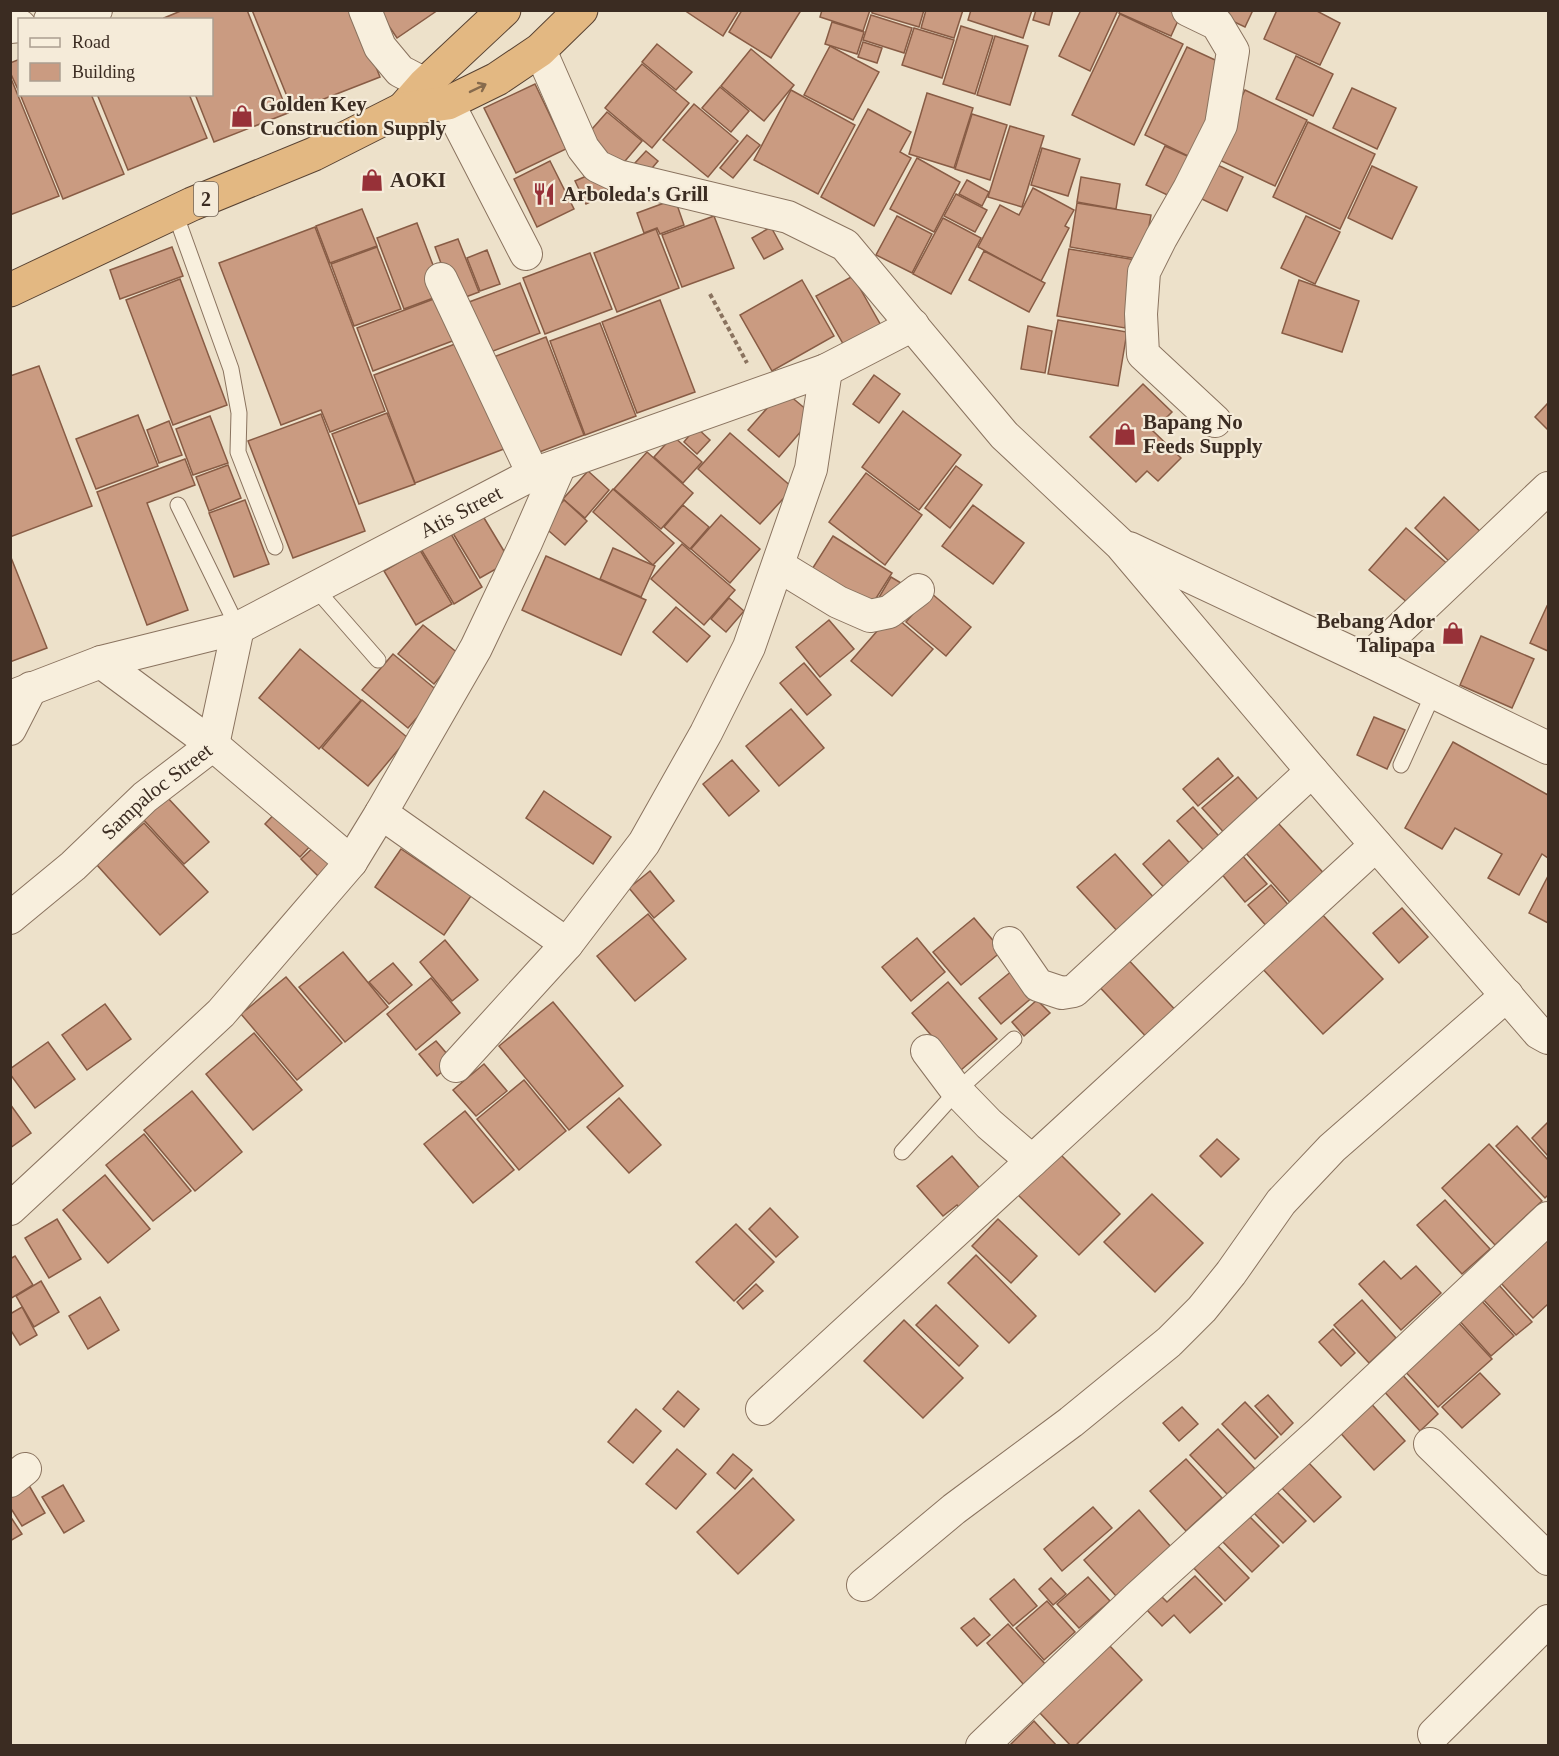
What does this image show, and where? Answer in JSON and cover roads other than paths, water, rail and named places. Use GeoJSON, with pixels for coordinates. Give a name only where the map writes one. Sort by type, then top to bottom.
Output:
{"type":"FeatureCollection","features":[{"type":"Feature","properties":{"kind":"highway","name":"2"},"geometry":{"type":"LineString","coordinates":[[437,93],[504,10]]}},
{"type":"Feature","properties":{"kind":"highway","name":"2"},"geometry":{"type":"LineString","coordinates":[[10,290],[176,213],[314,154],[437,93],[497,79],[540,50],[582,10]]}},
{"type":"Feature","properties":{"kind":"street"},"geometry":{"type":"LineString","coordinates":[[59,18],[96,10]]}},
{"type":"Feature","properties":{"kind":"street"},"geometry":{"type":"LineString","coordinates":[[365,10],[380,47],[400,71],[437,93],[526,254]]}},
{"type":"Feature","properties":{"kind":"street"},"geometry":{"type":"LineString","coordinates":[[1188,10],[1216,24],[1233,51],[1221,125],[1144,272],[1141,315],[1143,354],[1215,421]]}},
{"type":"Feature","properties":{"kind":"street"},"geometry":{"type":"LineString","coordinates":[[540,50],[583,148],[597,166],[618,176],[788,217],[846,245],[1004,435],[1120,544],[1376,845],[1539,1033],[1548,1038]]}},
{"type":"Feature","properties":{"kind":"street"},"geometry":{"type":"LineString","coordinates":[[10,1209],[221,1013],[351,862],[476,648],[525,545],[546,469],[441,279]]}},
{"type":"Feature","properties":{"kind":"street","name":"Atis Street"},"geometry":{"type":"LineString","coordinates":[[21,693],[100,662],[238,628],[546,469],[826,370],[913,325]]}},
{"type":"Feature","properties":{"kind":"street"},"geometry":{"type":"LineString","coordinates":[[456,1066],[567,944],[644,843],[706,733],[749,648],[779,566],[811,469],[826,370]]}},
{"type":"Feature","properties":{"kind":"street"},"geometry":{"type":"LineString","coordinates":[[1367,660],[1548,488]]}},
{"type":"Feature","properties":{"kind":"street"},"geometry":{"type":"LineString","coordinates":[[1120,544],[1548,748]]}},
{"type":"Feature","properties":{"kind":"street"},"geometry":{"type":"LineString","coordinates":[[779,566],[838,602],[870,616],[889,612],[918,590]]}},
{"type":"Feature","properties":{"kind":"street","name":"Sampaloc Street"},"geometry":{"type":"LineString","coordinates":[[10,918],[73,866],[145,797],[213,745],[238,628]]}},
{"type":"Feature","properties":{"kind":"street"},"geometry":{"type":"LineString","coordinates":[[100,662],[213,745],[351,862]]}},
{"type":"Feature","properties":{"kind":"street"},"geometry":{"type":"LineString","coordinates":[[10,729],[21,693]]}},
{"type":"Feature","properties":{"kind":"street"},"geometry":{"type":"LineString","coordinates":[[1009,943],[1038,985],[1062,993],[1074,991],[1312,771]]}},
{"type":"Feature","properties":{"kind":"street"},"geometry":{"type":"LineString","coordinates":[[381,813],[567,944]]}},
{"type":"Feature","properties":{"kind":"street"},"geometry":{"type":"LineString","coordinates":[[762,1409],[1376,845]]}},
{"type":"Feature","properties":{"kind":"street"},"geometry":{"type":"LineString","coordinates":[[863,1585],[954,1509],[1071,1422],[1168,1342],[1202,1309],[1231,1273],[1281,1202],[1332,1148],[1507,995]]}},
{"type":"Feature","properties":{"kind":"street"},"geometry":{"type":"LineString","coordinates":[[927,1051],[957,1091],[988,1124],[1032,1161]]}},
{"type":"Feature","properties":{"kind":"street"},"geometry":{"type":"LineString","coordinates":[[982,1746],[1138,1597],[1320,1432],[1548,1218]]}},
{"type":"Feature","properties":{"kind":"street"},"geometry":{"type":"LineString","coordinates":[[1430,1444],[1548,1559]]}},
{"type":"Feature","properties":{"kind":"street"},"geometry":{"type":"LineString","coordinates":[[1434,1734],[1548,1621]]}},
{"type":"Feature","properties":{"kind":"lane"},"geometry":{"type":"LineString","coordinates":[[176,213],[231,369],[239,413],[238,452],[275,547]]}},
{"type":"Feature","properties":{"kind":"lane"},"geometry":{"type":"LineString","coordinates":[[178,505],[238,628]]}},
{"type":"Feature","properties":{"kind":"lane"},"geometry":{"type":"LineString","coordinates":[[315,588],[378,660]]}},
{"type":"Feature","properties":{"kind":"lane"},"geometry":{"type":"LineString","coordinates":[[1401,765],[1434,692]]}},
{"type":"Feature","properties":{"kind":"lane"},"geometry":{"type":"LineString","coordinates":[[902,1152],[957,1091],[1014,1040]]}},
{"type":"Feature","properties":{"kind":"place","name":"Golden Key Construction Supply"},"geometry":{"type":"Point","coordinates":[242,116]}},
{"type":"Feature","properties":{"kind":"place","name":"AOKI"},"geometry":{"type":"Point","coordinates":[372,180]}},
{"type":"Feature","properties":{"kind":"place","name":"Arboleda's Grill"},"geometry":{"type":"Point","coordinates":[544,194]}},
{"type":"Feature","properties":{"kind":"place","name":"Bapang No Feeds Supply"},"geometry":{"type":"Point","coordinates":[1125,434]}},
{"type":"Feature","properties":{"kind":"place","name":"Bebang Ador Talipapa"},"geometry":{"type":"Point","coordinates":[1453,633]}}]}
